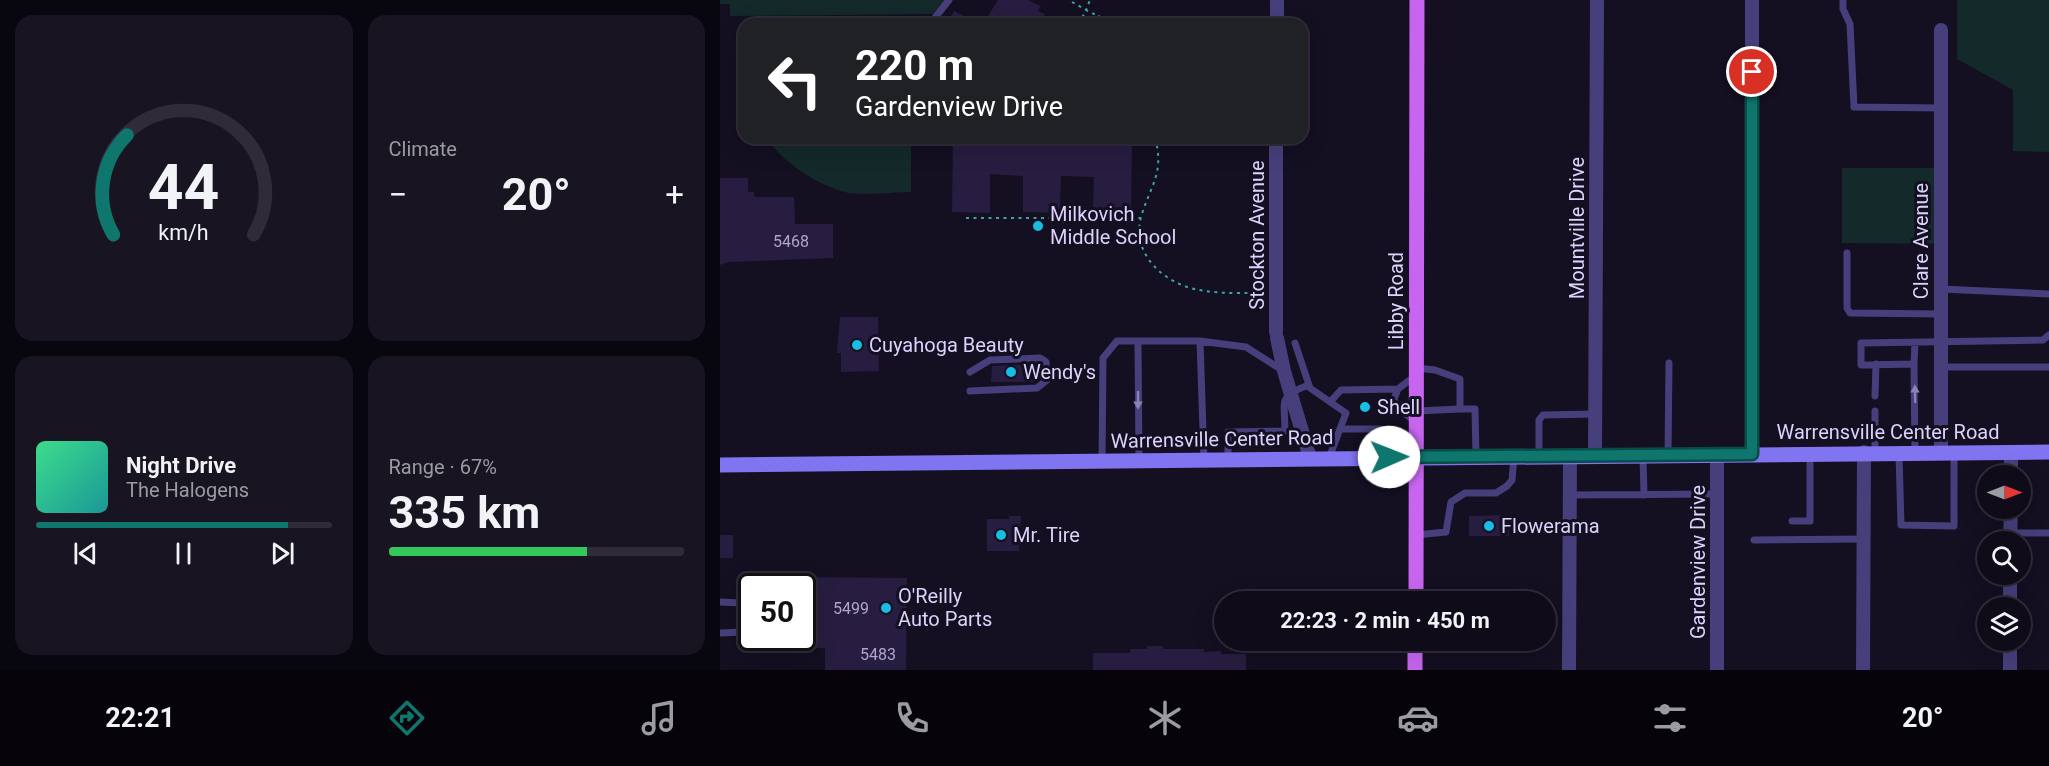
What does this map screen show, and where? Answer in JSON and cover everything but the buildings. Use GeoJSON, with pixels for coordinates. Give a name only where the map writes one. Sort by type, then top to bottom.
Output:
{"type":"FeatureCollection","features":[{"type":"Feature","properties":{"kind":"main road","name":"Libby Road"},"geometry":{"type":"LineString","coordinates":[[1416,591],[1418,0]]}},
{"type":"Feature","properties":{"kind":"main road","name":"Warrensville Center Road"},"geometry":{"type":"LineString","coordinates":[[720,465],[2049,452]]}},
{"type":"Feature","properties":{"kind":"main road"},"geometry":{"type":"LineString","coordinates":[[1415,651],[1415,670]]}},
{"type":"Feature","properties":{"kind":"street"},"geometry":{"type":"LineString","coordinates":[[1276,0],[1276,18]]}},
{"type":"Feature","properties":{"kind":"street","name":"Mountville Drive"},"geometry":{"type":"LineString","coordinates":[[1595,457],[1597,0]]}},
{"type":"Feature","properties":{"kind":"street"},"geometry":{"type":"LineString","coordinates":[[1752,0],[1752,454]]}},
{"type":"Feature","properties":{"kind":"street","name":"Clare Avenue"},"geometry":{"type":"LineString","coordinates":[[1941,30],[1941,367],[1947,453]]}},
{"type":"Feature","properties":{"kind":"street","name":"Stockton Avenue"},"geometry":{"type":"LineString","coordinates":[[1276,144],[1277,335],[1289,392],[1310,458]]}},
{"type":"Feature","properties":{"kind":"street"},"geometry":{"type":"LineString","coordinates":[[1863,670],[1863,539],[1870,452]]}},
{"type":"Feature","properties":{"kind":"street"},"geometry":{"type":"LineString","coordinates":[[2011,453],[2011,465]]}},
{"type":"Feature","properties":{"kind":"street","name":"Gardenview Drive"},"geometry":{"type":"LineString","coordinates":[[1717,454],[1717,670]]}},
{"type":"Feature","properties":{"kind":"street"},"geometry":{"type":"LineString","coordinates":[[1569,670],[1570,457]]}},
{"type":"Feature","properties":{"kind":"street"},"geometry":{"type":"LineString","coordinates":[[2010,651],[2010,670]]}},
{"type":"Feature","properties":{"kind":"lane"},"geometry":{"type":"LineString","coordinates":[[935,18],[949,0]]}},
{"type":"Feature","properties":{"kind":"lane"},"geometry":{"type":"LineString","coordinates":[[1843,0],[1843,9],[1850,24],[1854,107],[1941,108]]}},
{"type":"Feature","properties":{"kind":"lane"},"geometry":{"type":"LineString","coordinates":[[1847,253],[1847,308],[1850,313],[1941,314]]}},
{"type":"Feature","properties":{"kind":"lane"},"geometry":{"type":"LineString","coordinates":[[1941,289],[2049,294]]}},
{"type":"Feature","properties":{"kind":"lane"},"geometry":{"type":"LineString","coordinates":[[1914,364],[1861,365],[1861,344],[2043,340],[2049,335]]}},
{"type":"Feature","properties":{"kind":"lane"},"geometry":{"type":"LineString","coordinates":[[1102,461],[1103,358],[1117,341],[1200,341],[1246,347],[1284,371]]}},
{"type":"Feature","properties":{"kind":"lane"},"geometry":{"type":"LineString","coordinates":[[1138,341],[1139,461]]}},
{"type":"Feature","properties":{"kind":"lane"},"geometry":{"type":"LineString","coordinates":[[1200,341],[1204,460]]}},
{"type":"Feature","properties":{"kind":"lane"},"geometry":{"type":"LineString","coordinates":[[1295,343],[1312,391],[1345,411],[1341,429],[1329,458]]}},
{"type":"Feature","properties":{"kind":"lane"},"geometry":{"type":"LineString","coordinates":[[1915,343],[1916,452]]}},
{"type":"Feature","properties":{"kind":"lane"},"geometry":{"type":"LineString","coordinates":[[970,372],[990,360],[1040,358],[1046,363],[1047,380],[1037,388],[970,391]]}},
{"type":"Feature","properties":{"kind":"lane"},"geometry":{"type":"LineString","coordinates":[[1668,363],[1668,455]]}},
{"type":"Feature","properties":{"kind":"lane"},"geometry":{"type":"LineString","coordinates":[[1875,396],[1876,364]]}},
{"type":"Feature","properties":{"kind":"lane"},"geometry":{"type":"LineString","coordinates":[[1941,367],[2049,367]]}},
{"type":"Feature","properties":{"kind":"lane"},"geometry":{"type":"LineString","coordinates":[[1460,409],[1460,379],[1435,370],[1417,371],[1395,394],[1395,405],[1416,417],[1460,409],[1475,409],[1476,457]]}},
{"type":"Feature","properties":{"kind":"lane"},"geometry":{"type":"LineString","coordinates":[[1228,460],[1228,432],[1285,431],[1285,398],[1289,392],[1309,385]]}},
{"type":"Feature","properties":{"kind":"lane"},"geometry":{"type":"LineString","coordinates":[[1330,402],[1341,390],[1398,389]]}},
{"type":"Feature","properties":{"kind":"lane"},"geometry":{"type":"LineString","coordinates":[[1870,452],[1875,411]]}},
{"type":"Feature","properties":{"kind":"lane"},"geometry":{"type":"LineString","coordinates":[[1539,457],[1539,420],[1543,415],[1596,414]]}},
{"type":"Feature","properties":{"kind":"lane"},"geometry":{"type":"LineString","coordinates":[[1341,429],[1380,429],[1386,438],[1389,457]]}},
{"type":"Feature","properties":{"kind":"lane"},"geometry":{"type":"LineString","coordinates":[[1899,452],[1900,525],[1911,526],[1954,526],[1947,453]]}},
{"type":"Feature","properties":{"kind":"lane"},"geometry":{"type":"LineString","coordinates":[[1792,521],[1810,521],[1810,453]]}},
{"type":"Feature","properties":{"kind":"lane"},"geometry":{"type":"LineString","coordinates":[[1643,456],[1644,495]]}},
{"type":"Feature","properties":{"kind":"lane"},"geometry":{"type":"LineString","coordinates":[[1416,535],[1446,532],[1451,502],[1465,493],[1496,493],[1507,486],[1512,480],[1514,457]]}},
{"type":"Feature","properties":{"kind":"lane"},"geometry":{"type":"LineString","coordinates":[[1570,495],[1717,494]]}},
{"type":"Feature","properties":{"kind":"lane"},"geometry":{"type":"LineString","coordinates":[[2031,535],[2049,533]]}},
{"type":"Feature","properties":{"kind":"lane"},"geometry":{"type":"LineString","coordinates":[[1754,540],[1863,539]]}},
{"type":"Feature","properties":{"kind":"lane"},"geometry":{"type":"LineString","coordinates":[[720,602],[741,603],[749,611],[748,626],[743,632],[720,633]]}},
{"type":"Feature","properties":{"kind":"path"},"geometry":{"type":"LineString","coordinates":[[1082,18],[1090,0]]}},
{"type":"Feature","properties":{"kind":"path"},"geometry":{"type":"LineString","coordinates":[[1072,2],[1102,18]]}},
{"type":"Feature","properties":{"kind":"path"},"geometry":{"type":"LineString","coordinates":[[1157,144],[1159,153],[1157,180],[1141,218],[1141,245],[1149,262],[1167,278],[1198,290],[1264,293]]}},
{"type":"Feature","properties":{"kind":"path"},"geometry":{"type":"LineString","coordinates":[[966,218],[1141,218]]}},
{"type":"Feature","properties":{"kind":"green space"},"geometry":{"type":"Polygon","coordinates":[[[720,0],[946,0],[933,14],[730,16],[730,4],[720,4],[720,0]]]}},
{"type":"Feature","properties":{"kind":"green space"},"geometry":{"type":"Polygon","coordinates":[[[1957,0],[2049,0],[2049,152],[2013,151],[2013,90],[1957,59],[1957,0]]]}},
{"type":"Feature","properties":{"kind":"green space"},"geometry":{"type":"Polygon","coordinates":[[[771,144],[911,144],[911,192],[857,194],[841,191],[799,170],[771,144]]]}},
{"type":"Feature","properties":{"kind":"green space"},"geometry":{"type":"Polygon","coordinates":[[[1842,168],[1941,168],[1941,244],[1842,243],[1842,168]]]}},
{"type":"Feature","properties":{"kind":"place","name":"Milkovich Middle School"},"geometry":{"type":"Point","coordinates":[1038,226]}},
{"type":"Feature","properties":{"kind":"place","name":"Cuyahoga Beauty"},"geometry":{"type":"Point","coordinates":[857,345]}},
{"type":"Feature","properties":{"kind":"place","name":"Wendy's"},"geometry":{"type":"Point","coordinates":[1011,372]}},
{"type":"Feature","properties":{"kind":"place","name":"Shell"},"geometry":{"type":"Point","coordinates":[1365,407]}},
{"type":"Feature","properties":{"kind":"place","name":"Flowerama"},"geometry":{"type":"Point","coordinates":[1489,526]}},
{"type":"Feature","properties":{"kind":"place","name":"Mr. Tire"},"geometry":{"type":"Point","coordinates":[1001,535]}},
{"type":"Feature","properties":{"kind":"place","name":"O'Reilly Auto Parts"},"geometry":{"type":"Point","coordinates":[886,608]}},
{"type":"Feature","properties":{"kind":"route"},"geometry":{"type":"LineString","coordinates":[[1389,457],[1752,454],[1752,72]]}}]}
